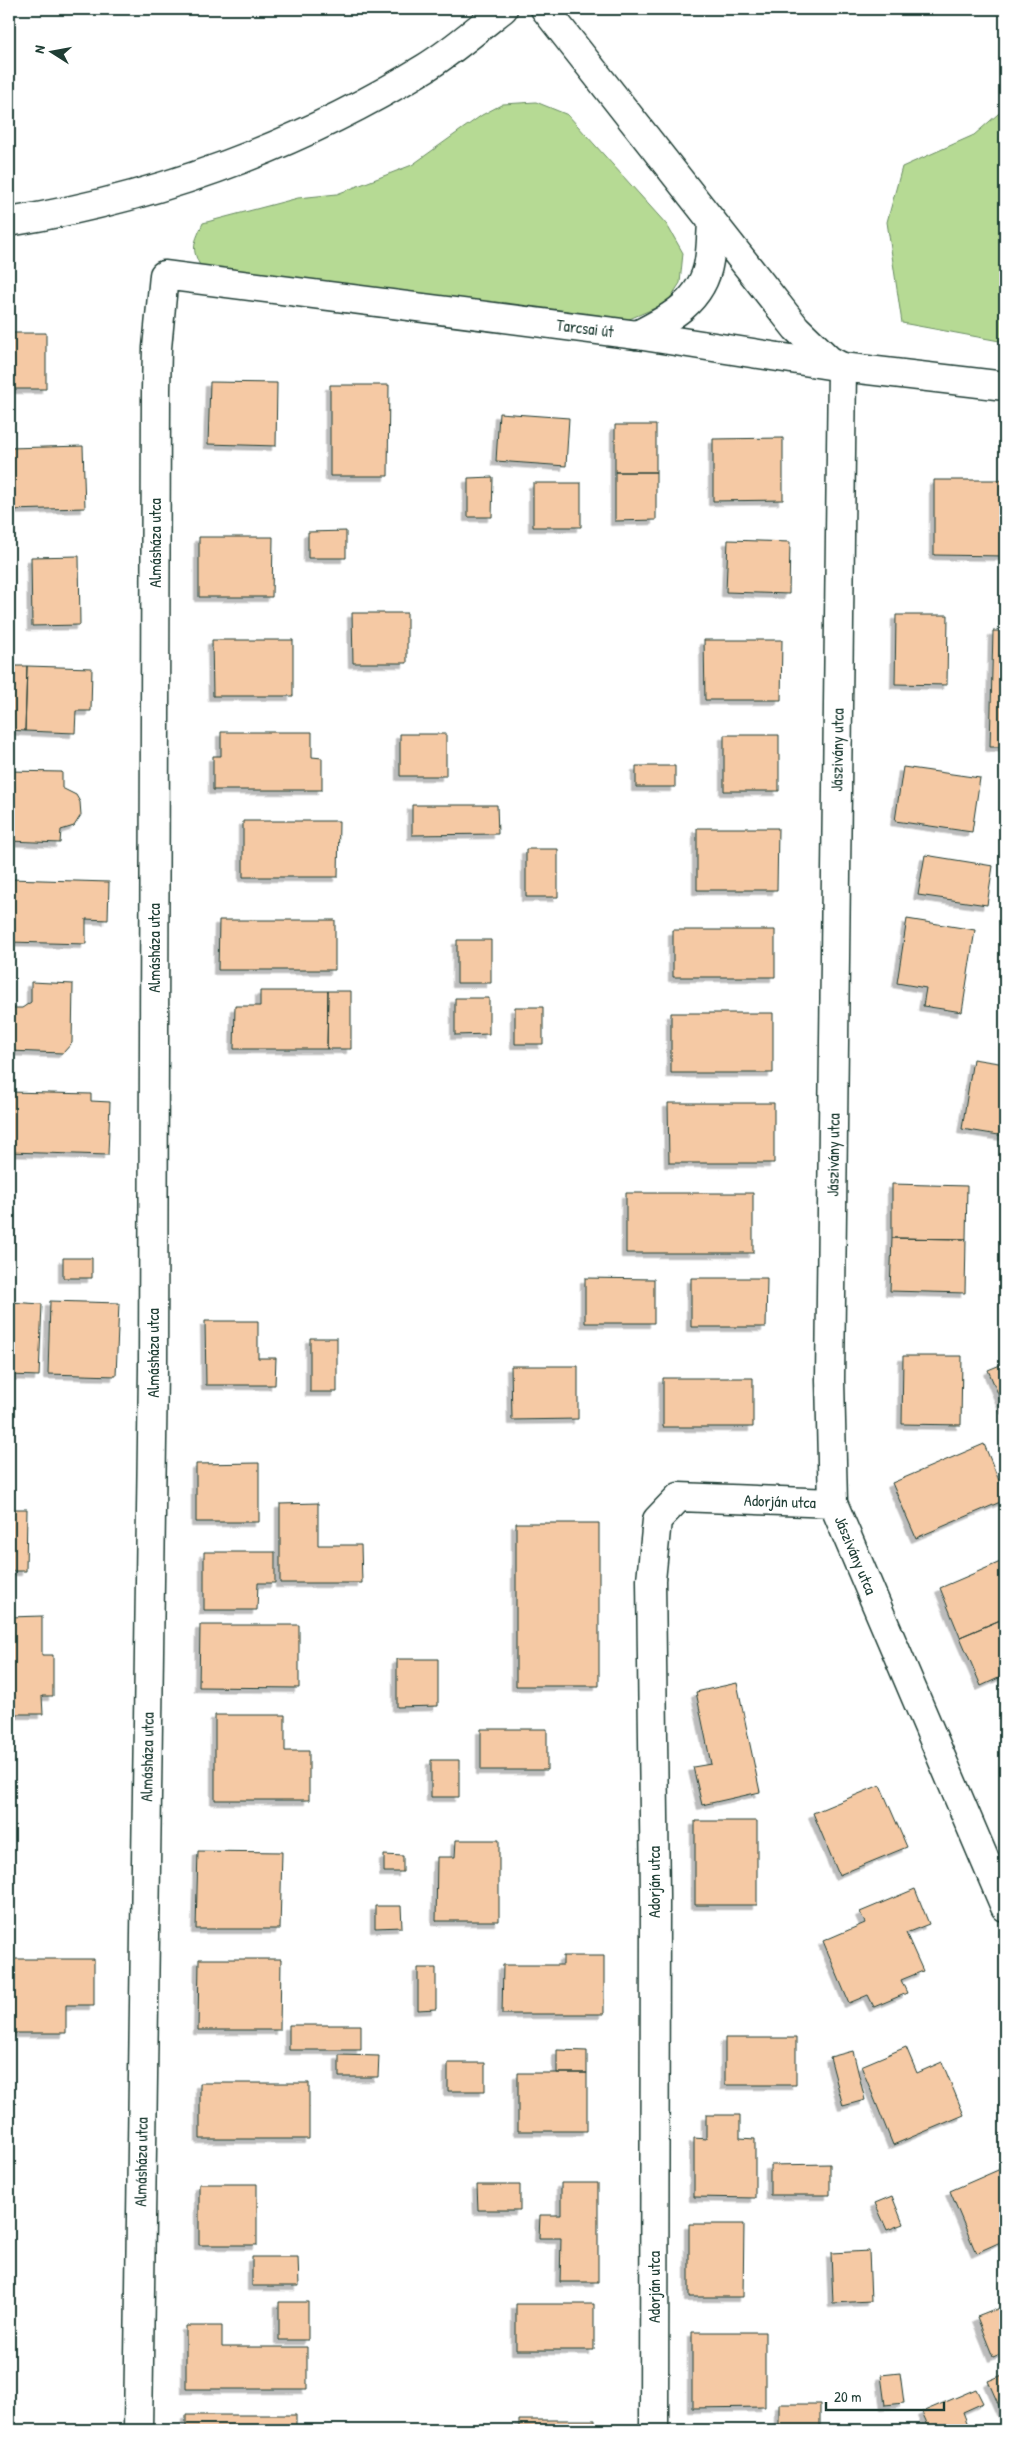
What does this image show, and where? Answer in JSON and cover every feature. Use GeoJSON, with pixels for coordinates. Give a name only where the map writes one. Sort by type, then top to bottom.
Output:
{"type":"FeatureCollection","features":[{"type":"Feature","properties":{"kind":"street"},"geometry":{"type":"LineString","coordinates":[[9,222],[82,208],[168,185],[273,148],[341,115],[426,67],[503,9]]}},
{"type":"Feature","properties":{"kind":"street"},"geometry":{"type":"LineString","coordinates":[[545,9],[796,328],[829,360],[842,367]]}},
{"type":"Feature","properties":{"kind":"street"},"geometry":{"type":"LineString","coordinates":[[637,334],[667,320],[686,305],[700,286],[709,263],[712,223]]}},
{"type":"Feature","properties":{"kind":"street","name":"Tarcsai út"},"geometry":{"type":"LineString","coordinates":[[164,275],[637,334],[842,367],[1005,386]]}},
{"type":"Feature","properties":{"kind":"street","name":"Almásháza utca"},"geometry":{"type":"LineString","coordinates":[[138,2430],[153,1359],[156,348],[164,275]]}},
{"type":"Feature","properties":{"kind":"street","name":"Jászivány utca"},"geometry":{"type":"LineString","coordinates":[[842,367],[830,1380],[833,1503],[1005,1907]]}},
{"type":"Feature","properties":{"kind":"street","name":"Adorján utca"},"geometry":{"type":"LineString","coordinates":[[654,2430],[655,1895],[651,1580],[657,1520],[679,1497],[833,1503]]}},
{"type":"Feature","properties":{"kind":"green space"},"geometry":{"type":"Polygon","coordinates":[[[536,102],[568,115],[667,225],[683,253],[680,283],[667,303],[620,323],[228,269],[204,273],[200,265],[195,253],[195,243],[203,223],[298,198],[337,194],[412,165],[482,115],[503,104],[536,102]]]}},
{"type":"Feature","properties":{"kind":"green space"},"geometry":{"type":"Polygon","coordinates":[[[1005,108],[1005,342],[902,323],[887,222],[902,167],[974,135],[1005,108]]]}},
{"type":"Feature","properties":{"kind":"building"},"geometry":{"type":"Polygon","coordinates":[[[9,333],[46,333],[46,389],[9,389],[9,333]]]}},
{"type":"Feature","properties":{"kind":"building"},"geometry":{"type":"Polygon","coordinates":[[[210,382],[277,383],[276,446],[208,444],[210,382]]]}},
{"type":"Feature","properties":{"kind":"building"},"geometry":{"type":"Polygon","coordinates":[[[330,385],[389,385],[388,476],[330,476],[330,385]]]}},
{"type":"Feature","properties":{"kind":"building"},"geometry":{"type":"Polygon","coordinates":[[[499,413],[569,418],[566,466],[496,461],[499,413]]]}},
{"type":"Feature","properties":{"kind":"building"},"geometry":{"type":"Polygon","coordinates":[[[615,425],[656,425],[656,472],[615,472],[615,425]]]}},
{"type":"Feature","properties":{"kind":"building"},"geometry":{"type":"Polygon","coordinates":[[[783,438],[783,500],[713,501],[713,439],[783,438]]]}},
{"type":"Feature","properties":{"kind":"building"},"geometry":{"type":"Polygon","coordinates":[[[83,446],[85,508],[9,510],[9,448],[83,446]]]}},
{"type":"Feature","properties":{"kind":"building"},"geometry":{"type":"Polygon","coordinates":[[[615,472],[656,472],[656,520],[615,521],[615,472]]]}},
{"type":"Feature","properties":{"kind":"building"},"geometry":{"type":"Polygon","coordinates":[[[493,477],[492,517],[468,517],[468,478],[493,477]]]}},
{"type":"Feature","properties":{"kind":"building"},"geometry":{"type":"Polygon","coordinates":[[[934,480],[1005,480],[1005,556],[934,555],[934,480]]]}},
{"type":"Feature","properties":{"kind":"building"},"geometry":{"type":"Polygon","coordinates":[[[533,483],[581,483],[581,527],[533,527],[533,483]]]}},
{"type":"Feature","properties":{"kind":"building"},"geometry":{"type":"Polygon","coordinates":[[[346,531],[346,558],[308,558],[308,532],[346,531]]]}},
{"type":"Feature","properties":{"kind":"building"},"geometry":{"type":"Polygon","coordinates":[[[199,537],[273,537],[272,597],[199,597],[199,537]]]}},
{"type":"Feature","properties":{"kind":"building"},"geometry":{"type":"Polygon","coordinates":[[[728,540],[790,542],[789,594],[726,592],[728,540]]]}},
{"type":"Feature","properties":{"kind":"building"},"geometry":{"type":"Polygon","coordinates":[[[79,556],[80,625],[32,626],[31,557],[79,556]]]}},
{"type":"Feature","properties":{"kind":"building"},"geometry":{"type":"Polygon","coordinates":[[[352,613],[407,613],[407,663],[353,663],[352,613]]]}},
{"type":"Feature","properties":{"kind":"building"},"geometry":{"type":"Polygon","coordinates":[[[896,615],[948,615],[947,685],[895,684],[896,615]]]}},
{"type":"Feature","properties":{"kind":"building"},"geometry":{"type":"Polygon","coordinates":[[[993,631],[1005,631],[1005,747],[990,747],[993,631]]]}},
{"type":"Feature","properties":{"kind":"building"},"geometry":{"type":"Polygon","coordinates":[[[212,640],[293,640],[293,696],[213,696],[212,640]]]}},
{"type":"Feature","properties":{"kind":"building"},"geometry":{"type":"Polygon","coordinates":[[[704,640],[782,640],[781,700],[705,700],[704,640]]]}},
{"type":"Feature","properties":{"kind":"building"},"geometry":{"type":"Polygon","coordinates":[[[9,666],[27,666],[25,731],[9,730],[9,666]]]}},
{"type":"Feature","properties":{"kind":"building"},"geometry":{"type":"Polygon","coordinates":[[[27,666],[92,668],[91,711],[76,711],[75,733],[25,731],[27,666]]]}},
{"type":"Feature","properties":{"kind":"building"},"geometry":{"type":"Polygon","coordinates":[[[221,732],[312,732],[312,757],[322,758],[322,790],[213,790],[213,756],[221,756],[221,732]]]}},
{"type":"Feature","properties":{"kind":"building"},"geometry":{"type":"Polygon","coordinates":[[[400,734],[446,734],[446,776],[400,776],[400,734]]]}},
{"type":"Feature","properties":{"kind":"building"},"geometry":{"type":"Polygon","coordinates":[[[724,735],[779,735],[779,791],[724,791],[724,735]]]}},
{"type":"Feature","properties":{"kind":"building"},"geometry":{"type":"Polygon","coordinates":[[[636,766],[675,766],[675,787],[636,787],[636,766]]]}},
{"type":"Feature","properties":{"kind":"building"},"geometry":{"type":"Polygon","coordinates":[[[903,767],[980,778],[972,832],[895,821],[903,767]]]}},
{"type":"Feature","properties":{"kind":"building"},"geometry":{"type":"Polygon","coordinates":[[[9,771],[62,772],[62,788],[76,795],[80,802],[81,815],[74,826],[61,830],[60,843],[9,841],[9,771]]]}},
{"type":"Feature","properties":{"kind":"building"},"geometry":{"type":"Polygon","coordinates":[[[412,805],[497,805],[498,834],[412,835],[412,805]]]}},
{"type":"Feature","properties":{"kind":"building"},"geometry":{"type":"Polygon","coordinates":[[[243,821],[339,821],[338,877],[243,877],[243,821]]]}},
{"type":"Feature","properties":{"kind":"building"},"geometry":{"type":"Polygon","coordinates":[[[697,828],[778,828],[777,890],[697,890],[697,828]]]}},
{"type":"Feature","properties":{"kind":"building"},"geometry":{"type":"Polygon","coordinates":[[[526,849],[558,849],[558,897],[526,897],[526,849]]]}},
{"type":"Feature","properties":{"kind":"building"},"geometry":{"type":"Polygon","coordinates":[[[925,855],[993,866],[987,905],[918,895],[925,855]]]}},
{"type":"Feature","properties":{"kind":"building"},"geometry":{"type":"Polygon","coordinates":[[[9,879],[109,882],[108,920],[86,919],[86,944],[9,942],[9,879]]]}},
{"type":"Feature","properties":{"kind":"building"},"geometry":{"type":"Polygon","coordinates":[[[907,919],[975,930],[962,1012],[923,1006],[926,988],[897,983],[907,919]]]}},
{"type":"Feature","properties":{"kind":"building"},"geometry":{"type":"Polygon","coordinates":[[[219,920],[335,920],[335,970],[218,970],[219,920]]]}},
{"type":"Feature","properties":{"kind":"building"},"geometry":{"type":"Polygon","coordinates":[[[673,930],[775,930],[775,977],[673,977],[673,930]]]}},
{"type":"Feature","properties":{"kind":"building"},"geometry":{"type":"Polygon","coordinates":[[[457,940],[491,940],[491,983],[457,983],[457,940]]]}},
{"type":"Feature","properties":{"kind":"building"},"geometry":{"type":"Polygon","coordinates":[[[31,982],[73,984],[72,1043],[63,1053],[9,1051],[9,1008],[22,1008],[31,1002],[31,982]]]}},
{"type":"Feature","properties":{"kind":"building"},"geometry":{"type":"Polygon","coordinates":[[[260,991],[328,991],[327,1049],[234,1049],[235,1006],[260,1006],[260,991]]]}},
{"type":"Feature","properties":{"kind":"building"},"geometry":{"type":"Polygon","coordinates":[[[328,991],[351,991],[351,1049],[327,1049],[328,991]]]}},
{"type":"Feature","properties":{"kind":"building"},"geometry":{"type":"Polygon","coordinates":[[[455,998],[489,998],[489,1034],[455,1035],[455,998]]]}},
{"type":"Feature","properties":{"kind":"building"},"geometry":{"type":"Polygon","coordinates":[[[515,1007],[543,1007],[543,1044],[515,1044],[515,1007]]]}},
{"type":"Feature","properties":{"kind":"building"},"geometry":{"type":"Polygon","coordinates":[[[671,1013],[773,1013],[773,1073],[671,1073],[671,1013]]]}},
{"type":"Feature","properties":{"kind":"building"},"geometry":{"type":"Polygon","coordinates":[[[973,1059],[1005,1064],[1005,1136],[962,1129],[973,1059]]]}},
{"type":"Feature","properties":{"kind":"building"},"geometry":{"type":"Polygon","coordinates":[[[9,1092],[91,1094],[91,1101],[110,1102],[108,1155],[9,1152],[9,1092]]]}},
{"type":"Feature","properties":{"kind":"building"},"geometry":{"type":"Polygon","coordinates":[[[668,1103],[774,1103],[774,1163],[669,1163],[668,1103]]]}},
{"type":"Feature","properties":{"kind":"building"},"geometry":{"type":"Polygon","coordinates":[[[892,1184],[967,1186],[966,1239],[892,1238],[892,1184]]]}},
{"type":"Feature","properties":{"kind":"building"},"geometry":{"type":"Polygon","coordinates":[[[626,1193],[753,1193],[753,1253],[626,1253],[626,1193]]]}},
{"type":"Feature","properties":{"kind":"building"},"geometry":{"type":"Polygon","coordinates":[[[9,1197],[14,1197],[12,1262],[9,1262],[9,1197]]]}},
{"type":"Feature","properties":{"kind":"building"},"geometry":{"type":"Polygon","coordinates":[[[892,1238],[966,1239],[965,1293],[890,1291],[892,1238]]]}},
{"type":"Feature","properties":{"kind":"building"},"geometry":{"type":"Polygon","coordinates":[[[63,1258],[92,1258],[92,1278],[63,1278],[63,1258]]]}},
{"type":"Feature","properties":{"kind":"building"},"geometry":{"type":"Polygon","coordinates":[[[585,1278],[654,1279],[654,1323],[585,1323],[585,1278]]]}},
{"type":"Feature","properties":{"kind":"building"},"geometry":{"type":"Polygon","coordinates":[[[691,1278],[767,1278],[766,1327],[691,1327],[691,1278]]]}},
{"type":"Feature","properties":{"kind":"building"},"geometry":{"type":"Polygon","coordinates":[[[50,1301],[119,1303],[116,1376],[48,1374],[50,1301]]]}},
{"type":"Feature","properties":{"kind":"building"},"geometry":{"type":"Polygon","coordinates":[[[9,1302],[42,1304],[39,1376],[9,1375],[9,1302]]]}},
{"type":"Feature","properties":{"kind":"building"},"geometry":{"type":"Polygon","coordinates":[[[205,1321],[258,1321],[258,1358],[276,1358],[275,1385],[206,1385],[205,1321]]]}},
{"type":"Feature","properties":{"kind":"building"},"geometry":{"type":"Polygon","coordinates":[[[310,1338],[337,1338],[337,1392],[310,1392],[310,1338]]]}},
{"type":"Feature","properties":{"kind":"building"},"geometry":{"type":"Polygon","coordinates":[[[903,1356],[962,1356],[961,1425],[902,1424],[903,1356]]]}},
{"type":"Feature","properties":{"kind":"building"},"geometry":{"type":"Polygon","coordinates":[[[1005,1363],[1005,1410],[988,1370],[1005,1363]]]}},
{"type":"Feature","properties":{"kind":"building"},"geometry":{"type":"Polygon","coordinates":[[[511,1366],[578,1366],[578,1419],[512,1420],[511,1366]]]}},
{"type":"Feature","properties":{"kind":"building"},"geometry":{"type":"Polygon","coordinates":[[[663,1378],[753,1378],[753,1427],[663,1427],[663,1378]]]}},
{"type":"Feature","properties":{"kind":"building"},"geometry":{"type":"Polygon","coordinates":[[[984,1444],[1005,1495],[1005,1500],[916,1538],[892,1483],[984,1444]]]}},
{"type":"Feature","properties":{"kind":"building"},"geometry":{"type":"Polygon","coordinates":[[[259,1463],[259,1522],[196,1522],[196,1464],[259,1463]]]}},
{"type":"Feature","properties":{"kind":"building"},"geometry":{"type":"Polygon","coordinates":[[[318,1503],[318,1545],[361,1545],[362,1583],[280,1583],[280,1504],[318,1503]]]}},
{"type":"Feature","properties":{"kind":"building"},"geometry":{"type":"Polygon","coordinates":[[[9,1509],[27,1509],[26,1571],[9,1571],[9,1509]]]}},
{"type":"Feature","properties":{"kind":"building"},"geometry":{"type":"Polygon","coordinates":[[[516,1523],[599,1523],[599,1686],[516,1686],[516,1523]]]}},
{"type":"Feature","properties":{"kind":"building"},"geometry":{"type":"Polygon","coordinates":[[[204,1552],[275,1552],[275,1583],[258,1583],[257,1610],[204,1610],[204,1552]]]}},
{"type":"Feature","properties":{"kind":"building"},"geometry":{"type":"Polygon","coordinates":[[[1005,1560],[1005,1618],[960,1637],[940,1588],[1005,1560]]]}},
{"type":"Feature","properties":{"kind":"building"},"geometry":{"type":"Polygon","coordinates":[[[42,1616],[42,1655],[53,1655],[53,1696],[42,1696],[43,1714],[14,1714],[14,1734],[9,1734],[9,1617],[42,1616]]]}},
{"type":"Feature","properties":{"kind":"building"},"geometry":{"type":"Polygon","coordinates":[[[1005,1618],[1005,1675],[981,1686],[960,1637],[1005,1618]]]}},
{"type":"Feature","properties":{"kind":"building"},"geometry":{"type":"Polygon","coordinates":[[[200,1625],[299,1625],[299,1688],[199,1687],[200,1625]]]}},
{"type":"Feature","properties":{"kind":"building"},"geometry":{"type":"Polygon","coordinates":[[[397,1659],[438,1659],[438,1706],[397,1707],[397,1659]]]}},
{"type":"Feature","properties":{"kind":"building"},"geometry":{"type":"Polygon","coordinates":[[[737,1683],[760,1792],[702,1805],[693,1767],[711,1764],[696,1692],[737,1683]]]}},
{"type":"Feature","properties":{"kind":"building"},"geometry":{"type":"Polygon","coordinates":[[[215,1715],[285,1715],[285,1751],[309,1751],[309,1800],[215,1800],[215,1715]]]}},
{"type":"Feature","properties":{"kind":"building"},"geometry":{"type":"Polygon","coordinates":[[[481,1729],[547,1729],[547,1770],[481,1770],[481,1729]]]}},
{"type":"Feature","properties":{"kind":"building"},"geometry":{"type":"Polygon","coordinates":[[[431,1760],[459,1760],[459,1797],[431,1797],[431,1760]]]}},
{"type":"Feature","properties":{"kind":"building"},"geometry":{"type":"Polygon","coordinates":[[[880,1785],[907,1847],[839,1875],[813,1813],[880,1785]]]}},
{"type":"Feature","properties":{"kind":"building"},"geometry":{"type":"Polygon","coordinates":[[[695,1821],[757,1821],[757,1905],[695,1905],[695,1821]]]}},
{"type":"Feature","properties":{"kind":"building"},"geometry":{"type":"Polygon","coordinates":[[[456,1840],[499,1840],[499,1921],[436,1921],[437,1857],[455,1857],[456,1840]]]}},
{"type":"Feature","properties":{"kind":"building"},"geometry":{"type":"Polygon","coordinates":[[[198,1851],[282,1852],[280,1929],[196,1929],[198,1851]]]}},
{"type":"Feature","properties":{"kind":"building"},"geometry":{"type":"Polygon","coordinates":[[[384,1855],[403,1856],[403,1872],[384,1872],[384,1855]]]}},
{"type":"Feature","properties":{"kind":"building"},"geometry":{"type":"Polygon","coordinates":[[[915,1889],[929,1924],[906,1933],[923,1971],[901,1980],[907,1993],[874,2007],[868,1995],[849,2003],[823,1941],[865,1923],[860,1912],[915,1889]]]}},
{"type":"Feature","properties":{"kind":"building"},"geometry":{"type":"Polygon","coordinates":[[[375,1906],[401,1906],[402,1927],[375,1928],[375,1906]]]}},
{"type":"Feature","properties":{"kind":"building"},"geometry":{"type":"Polygon","coordinates":[[[563,1956],[604,1956],[604,2014],[502,2014],[503,1965],[563,1965],[563,1956]]]}},
{"type":"Feature","properties":{"kind":"building"},"geometry":{"type":"Polygon","coordinates":[[[9,1959],[94,1959],[94,2005],[66,2005],[66,2033],[9,2033],[9,1959]]]}},
{"type":"Feature","properties":{"kind":"building"},"geometry":{"type":"Polygon","coordinates":[[[199,1959],[281,1959],[280,2030],[198,2030],[199,1959]]]}},
{"type":"Feature","properties":{"kind":"building"},"geometry":{"type":"Polygon","coordinates":[[[418,1968],[436,1968],[436,2009],[418,2010],[418,1968]]]}},
{"type":"Feature","properties":{"kind":"building"},"geometry":{"type":"Polygon","coordinates":[[[289,2025],[361,2025],[361,2050],[289,2050],[289,2025]]]}},
{"type":"Feature","properties":{"kind":"building"},"geometry":{"type":"Polygon","coordinates":[[[725,2038],[796,2038],[796,2085],[725,2085],[725,2038]]]}},
{"type":"Feature","properties":{"kind":"building"},"geometry":{"type":"Polygon","coordinates":[[[906,2047],[917,2073],[942,2062],[964,2115],[893,2145],[861,2066],[906,2047]]]}},
{"type":"Feature","properties":{"kind":"building"},"geometry":{"type":"Polygon","coordinates":[[[557,2050],[587,2051],[587,2073],[557,2073],[557,2050]]]}},
{"type":"Feature","properties":{"kind":"building"},"geometry":{"type":"Polygon","coordinates":[[[853,2051],[865,2100],[843,2106],[830,2057],[853,2051]]]}},
{"type":"Feature","properties":{"kind":"building"},"geometry":{"type":"Polygon","coordinates":[[[339,2055],[379,2056],[378,2077],[339,2077],[339,2055]]]}},
{"type":"Feature","properties":{"kind":"building"},"geometry":{"type":"Polygon","coordinates":[[[448,2063],[485,2063],[485,2091],[448,2091],[448,2063]]]}},
{"type":"Feature","properties":{"kind":"building"},"geometry":{"type":"Polygon","coordinates":[[[518,2073],[587,2073],[587,2131],[518,2131],[518,2073]]]}},
{"type":"Feature","properties":{"kind":"building"},"geometry":{"type":"Polygon","coordinates":[[[200,2083],[309,2083],[309,2139],[200,2139],[200,2083]]]}},
{"type":"Feature","properties":{"kind":"building"},"geometry":{"type":"Polygon","coordinates":[[[9,2090],[13,2097],[13,2107],[9,2111],[9,2090]]]}},
{"type":"Feature","properties":{"kind":"building"},"geometry":{"type":"Polygon","coordinates":[[[706,2115],[740,2115],[740,2138],[755,2139],[755,2198],[694,2197],[694,2138],[706,2139],[706,2115]]]}},
{"type":"Feature","properties":{"kind":"building"},"geometry":{"type":"Polygon","coordinates":[[[830,2164],[830,2195],[770,2195],[770,2165],[830,2164]]]}},
{"type":"Feature","properties":{"kind":"building"},"geometry":{"type":"Polygon","coordinates":[[[1005,2167],[1005,2240],[976,2253],[950,2191],[1005,2167]]]}},
{"type":"Feature","properties":{"kind":"building"},"geometry":{"type":"Polygon","coordinates":[[[561,2183],[598,2183],[598,2282],[560,2282],[561,2238],[539,2238],[540,2215],[561,2215],[561,2183]]]}},
{"type":"Feature","properties":{"kind":"building"},"geometry":{"type":"Polygon","coordinates":[[[199,2184],[257,2184],[257,2245],[199,2245],[199,2184]]]}},
{"type":"Feature","properties":{"kind":"building"},"geometry":{"type":"Polygon","coordinates":[[[477,2185],[520,2185],[520,2210],[478,2210],[477,2185]]]}},
{"type":"Feature","properties":{"kind":"building"},"geometry":{"type":"Polygon","coordinates":[[[892,2196],[903,2224],[887,2230],[875,2203],[892,2196]]]}},
{"type":"Feature","properties":{"kind":"building"},"geometry":{"type":"Polygon","coordinates":[[[689,2224],[744,2224],[743,2297],[689,2297],[689,2224]]]}},
{"type":"Feature","properties":{"kind":"building"},"geometry":{"type":"Polygon","coordinates":[[[869,2251],[871,2301],[833,2303],[831,2253],[869,2251]]]}},
{"type":"Feature","properties":{"kind":"building"},"geometry":{"type":"Polygon","coordinates":[[[252,2257],[298,2257],[299,2286],[252,2286],[252,2257]]]}},
{"type":"Feature","properties":{"kind":"building"},"geometry":{"type":"Polygon","coordinates":[[[279,2302],[308,2302],[308,2340],[279,2340],[279,2302]]]}},
{"type":"Feature","properties":{"kind":"building"},"geometry":{"type":"Polygon","coordinates":[[[516,2304],[594,2304],[594,2350],[516,2350],[516,2304]]]}},
{"type":"Feature","properties":{"kind":"building"},"geometry":{"type":"Polygon","coordinates":[[[1005,2306],[1005,2352],[993,2357],[977,2317],[1005,2306]]]}},
{"type":"Feature","properties":{"kind":"building"},"geometry":{"type":"Polygon","coordinates":[[[186,2326],[222,2326],[222,2347],[307,2347],[307,2389],[186,2389],[186,2326]]]}},
{"type":"Feature","properties":{"kind":"building"},"geometry":{"type":"Polygon","coordinates":[[[692,2332],[765,2332],[765,2407],[692,2408],[692,2332]]]}},
{"type":"Feature","properties":{"kind":"building"},"geometry":{"type":"Polygon","coordinates":[[[900,2373],[904,2403],[885,2405],[881,2375],[900,2373]]]}},
{"type":"Feature","properties":{"kind":"building"},"geometry":{"type":"Polygon","coordinates":[[[1005,2374],[1005,2417],[1004,2417],[988,2381],[1005,2374]]]}},
{"type":"Feature","properties":{"kind":"building"},"geometry":{"type":"Polygon","coordinates":[[[976,2389],[983,2403],[963,2412],[970,2430],[930,2430],[922,2412],[976,2389]]]}},
{"type":"Feature","properties":{"kind":"building"},"geometry":{"type":"Polygon","coordinates":[[[779,2404],[820,2404],[820,2428],[779,2428],[779,2404]]]}},
{"type":"Feature","properties":{"kind":"building"},"geometry":{"type":"Polygon","coordinates":[[[186,2415],[296,2415],[296,2430],[186,2430],[186,2415]]]}},
{"type":"Feature","properties":{"kind":"building"},"geometry":{"type":"Polygon","coordinates":[[[519,2420],[595,2420],[595,2430],[519,2430],[519,2420]]]}}]}
